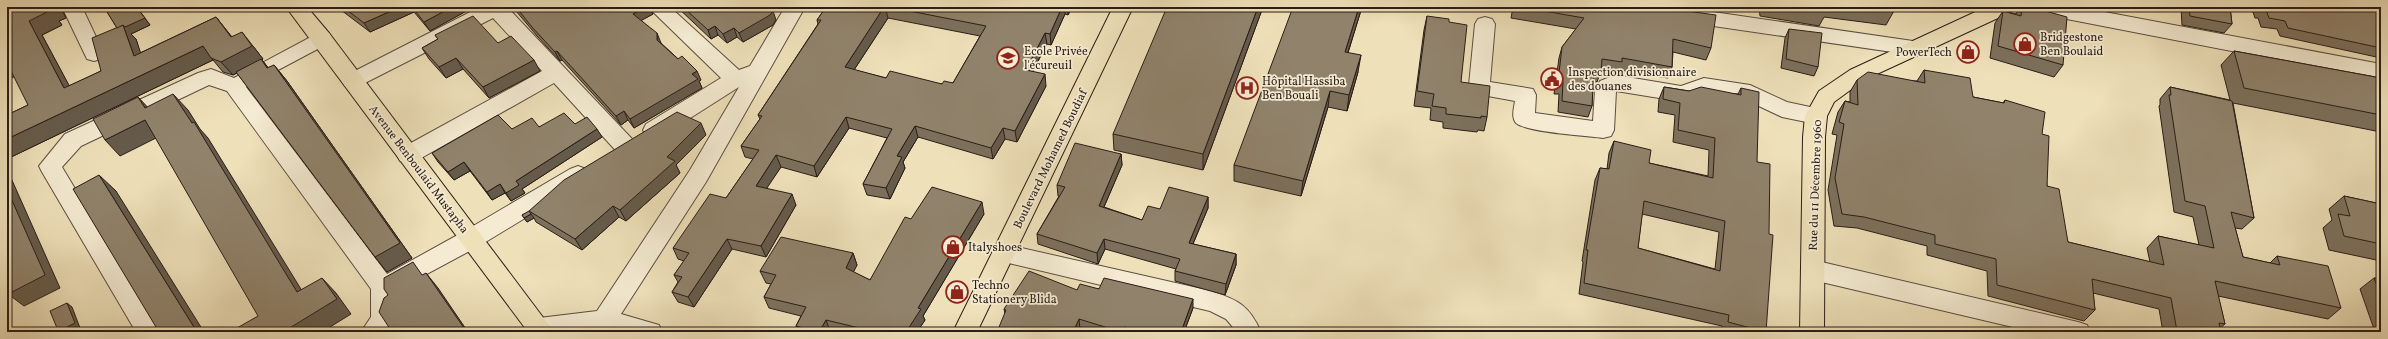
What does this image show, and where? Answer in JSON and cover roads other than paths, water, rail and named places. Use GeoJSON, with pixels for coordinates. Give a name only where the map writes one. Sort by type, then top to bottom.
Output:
{"type":"FeatureCollection","features":[{"type":"Feature","properties":{"kind":"main road","name":"Boulevard Mohamed Boudiaf"},"geometry":{"type":"LineString","coordinates":[[965,332],[1124,7]]}},
{"type":"Feature","properties":{"kind":"main road","name":"Rue du 11 Décembre 1960"},"geometry":{"type":"LineString","coordinates":[[1812,332],[1814,137],[1816,116],[1826,97],[1857,75],[2004,7]]}},
{"type":"Feature","properties":{"kind":"main road","name":"Avenue Benboulaid Mustapha"},"geometry":{"type":"LineString","coordinates":[[301,9],[352,81],[540,330]]}},
{"type":"Feature","properties":{"kind":"street"},"geometry":{"type":"LineString","coordinates":[[72,7],[94,54]]}},
{"type":"Feature","properties":{"kind":"street"},"geometry":{"type":"LineString","coordinates":[[352,81],[495,7],[555,73],[626,147]]}},
{"type":"Feature","properties":{"kind":"street"},"geometry":{"type":"LineString","coordinates":[[658,7],[735,79]]}},
{"type":"Feature","properties":{"kind":"street"},"geometry":{"type":"LineString","coordinates":[[604,320],[698,176],[795,7]]}},
{"type":"Feature","properties":{"kind":"street"},"geometry":{"type":"LineString","coordinates":[[1631,7],[1913,48]]}},
{"type":"Feature","properties":{"kind":"street"},"geometry":{"type":"LineString","coordinates":[[2041,7],[2381,72]]}},
{"type":"Feature","properties":{"kind":"street"},"geometry":{"type":"LineString","coordinates":[[1485,24],[1480,85],[1484,89],[1526,95],[1524,117],[1531,121],[1603,130],[1606,86],[1615,83],[1684,94],[1694,88],[1712,87],[1750,93],[1782,109],[1816,116]]}},
{"type":"Feature","properties":{"kind":"street"},"geometry":{"type":"LineString","coordinates":[[234,86],[322,38]]}},
{"type":"Feature","properties":{"kind":"street"},"geometry":{"type":"LineString","coordinates":[[383,287],[471,239],[626,147],[735,79],[757,72]]}},
{"type":"Feature","properties":{"kind":"street"},"geometry":{"type":"LineString","coordinates":[[408,155],[555,73]]}},
{"type":"Feature","properties":{"kind":"street"},"geometry":{"type":"LineString","coordinates":[[149,332],[50,166],[66,145],[73,140],[205,78],[213,78],[234,86],[383,287],[385,312],[378,328],[373,332]]}},
{"type":"Feature","properties":{"kind":"street"},"geometry":{"type":"LineString","coordinates":[[1004,253],[1211,301],[1230,307],[1244,320],[1249,332]]}},
{"type":"Feature","properties":{"kind":"street"},"geometry":{"type":"LineString","coordinates":[[1813,270],[2078,332]]}},
{"type":"Feature","properties":{"kind":"street"},"geometry":{"type":"LineString","coordinates":[[540,330],[604,320],[650,332]]}},
{"type":"Feature","properties":{"kind":"place","name":"Bridgestone Ben Boulaid"},"geometry":{"type":"Point","coordinates":[2025,44]}},
{"type":"Feature","properties":{"kind":"place","name":"PowerTech"},"geometry":{"type":"Point","coordinates":[1968,52]}},
{"type":"Feature","properties":{"kind":"place","name":"Ecole Privée l'écureuil"},"geometry":{"type":"Point","coordinates":[1008,58]}},
{"type":"Feature","properties":{"kind":"place","name":"Inspection divisionnaire des douanes"},"geometry":{"type":"Point","coordinates":[1552,79]}},
{"type":"Feature","properties":{"kind":"place","name":"Hôpital Hassiba Ben Bouali"},"geometry":{"type":"Point","coordinates":[1247,88]}},
{"type":"Feature","properties":{"kind":"place","name":"Italyshoes"},"geometry":{"type":"Point","coordinates":[953,247]}},
{"type":"Feature","properties":{"kind":"place","name":"Techno Stationery Blida"},"geometry":{"type":"Point","coordinates":[957,292]}}]}
